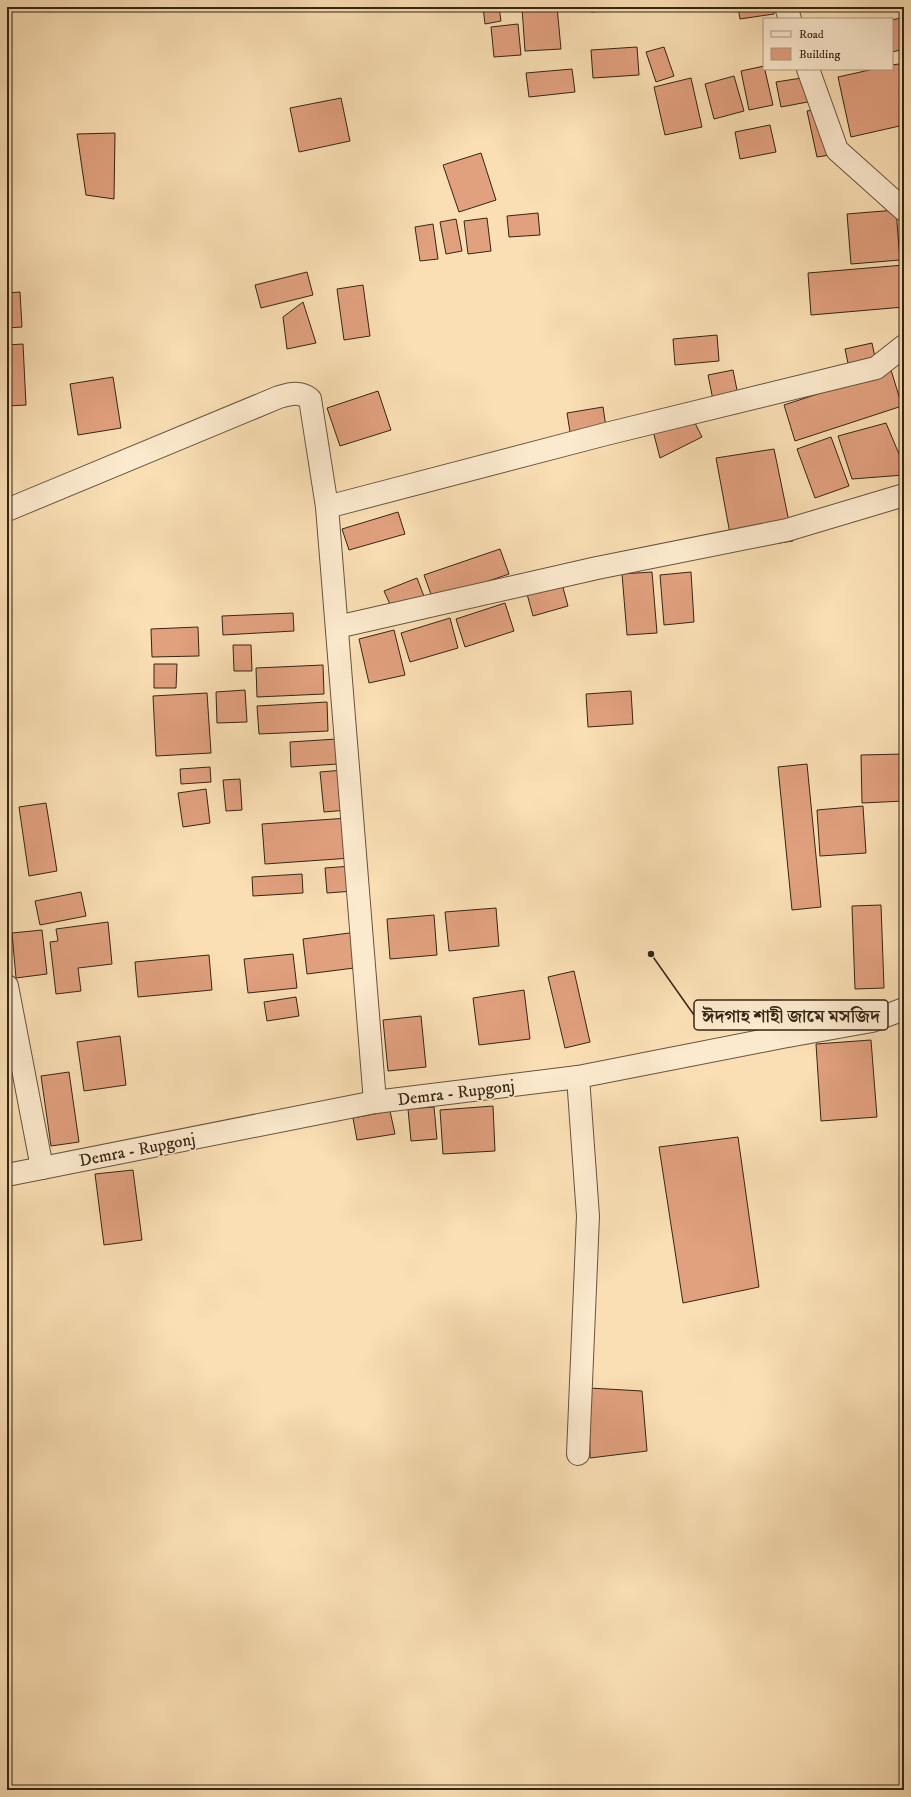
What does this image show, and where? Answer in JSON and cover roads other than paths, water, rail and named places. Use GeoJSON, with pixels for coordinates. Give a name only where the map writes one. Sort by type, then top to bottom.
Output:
{"type":"FeatureCollection","features":[{"type":"Feature","properties":{"kind":"street"},"geometry":{"type":"LineString","coordinates":[[786,7],[790,18]]}},
{"type":"Feature","properties":{"kind":"street"},"geometry":{"type":"LineString","coordinates":[[808,70],[837,150],[904,210]]}},
{"type":"Feature","properties":{"kind":"street"},"geometry":{"type":"LineString","coordinates":[[327,507],[606,434],[876,368],[904,346]]}},
{"type":"Feature","properties":{"kind":"street"},"geometry":{"type":"LineString","coordinates":[[7,510],[272,400],[295,393],[304,394],[310,399],[327,507],[375,1102]]}},
{"type":"Feature","properties":{"kind":"street"},"geometry":{"type":"LineString","coordinates":[[337,627],[597,568],[787,530],[904,495]]}},
{"type":"Feature","properties":{"kind":"street"},"geometry":{"type":"LineString","coordinates":[[7,986],[42,1168]]}},
{"type":"Feature","properties":{"kind":"street","name":"Demra - Rupgonj"},"geometry":{"type":"LineString","coordinates":[[7,1175],[375,1102],[578,1077],[774,1038],[872,1021],[904,1009]]}},
{"type":"Feature","properties":{"kind":"street"},"geometry":{"type":"LineString","coordinates":[[578,1077],[588,1216],[578,1454]]}},
{"type":"Feature","properties":{"kind":"place","name":"ঈদগাহ শাহী জামে মসজিদ"},"geometry":{"type":"Point","coordinates":[651,954]}}]}
